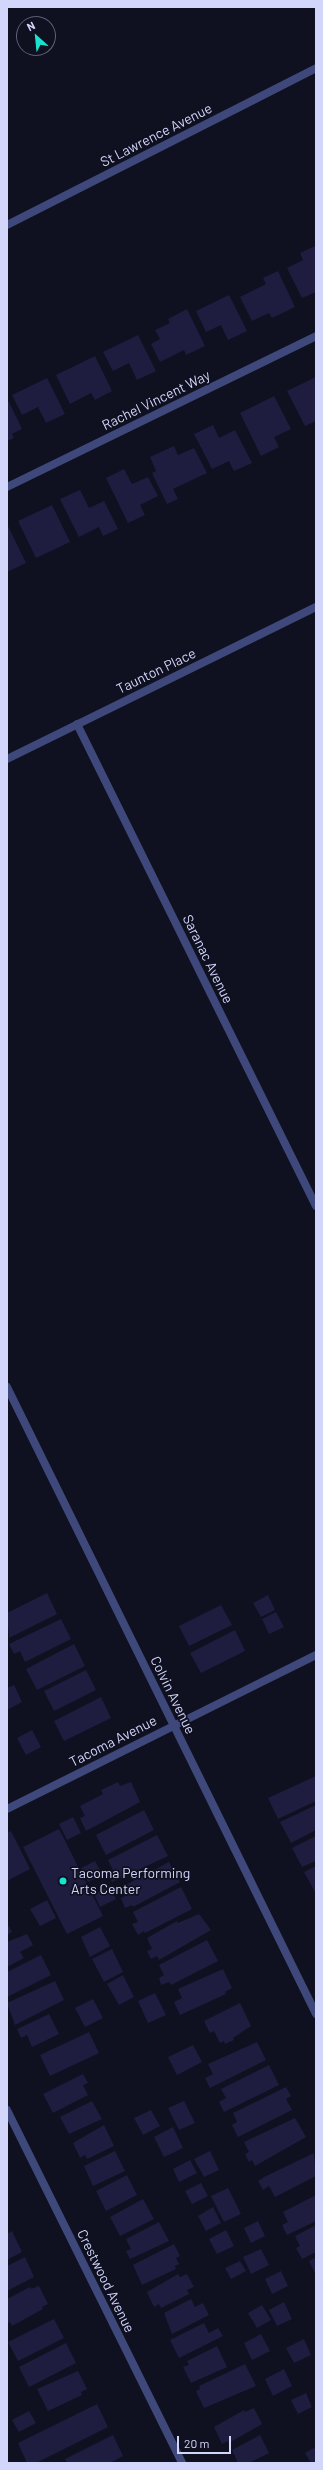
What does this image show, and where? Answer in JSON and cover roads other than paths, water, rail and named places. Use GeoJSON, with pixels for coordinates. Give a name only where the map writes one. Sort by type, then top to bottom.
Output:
{"type":"FeatureCollection","features":[{"type":"Feature","properties":{"kind":"street","name":"St Lawrence Avenue"},"geometry":{"type":"LineString","coordinates":[[7,225],[316,68]]}},
{"type":"Feature","properties":{"kind":"street","name":"Rachel Vincent Way"},"geometry":{"type":"LineString","coordinates":[[7,487],[316,336]]}},
{"type":"Feature","properties":{"kind":"street","name":"Taunton Place"},"geometry":{"type":"LineString","coordinates":[[7,759],[316,607]]}},
{"type":"Feature","properties":{"kind":"street","name":"Saranac Avenue"},"geometry":{"type":"LineString","coordinates":[[77,724],[316,1206]]}},
{"type":"Feature","properties":{"kind":"street","name":"Colvin Avenue"},"geometry":{"type":"LineString","coordinates":[[7,1387],[316,2014]]}},
{"type":"Feature","properties":{"kind":"street","name":"Tacoma Avenue"},"geometry":{"type":"LineString","coordinates":[[7,1809],[316,1655]]}},
{"type":"Feature","properties":{"kind":"street","name":"Crestwood Avenue"},"geometry":{"type":"LineString","coordinates":[[7,2110],[182,2463]]}},
{"type":"Feature","properties":{"kind":"place","name":"Tacoma Performing Arts Center"},"geometry":{"type":"Point","coordinates":[63,1881]}}]}
